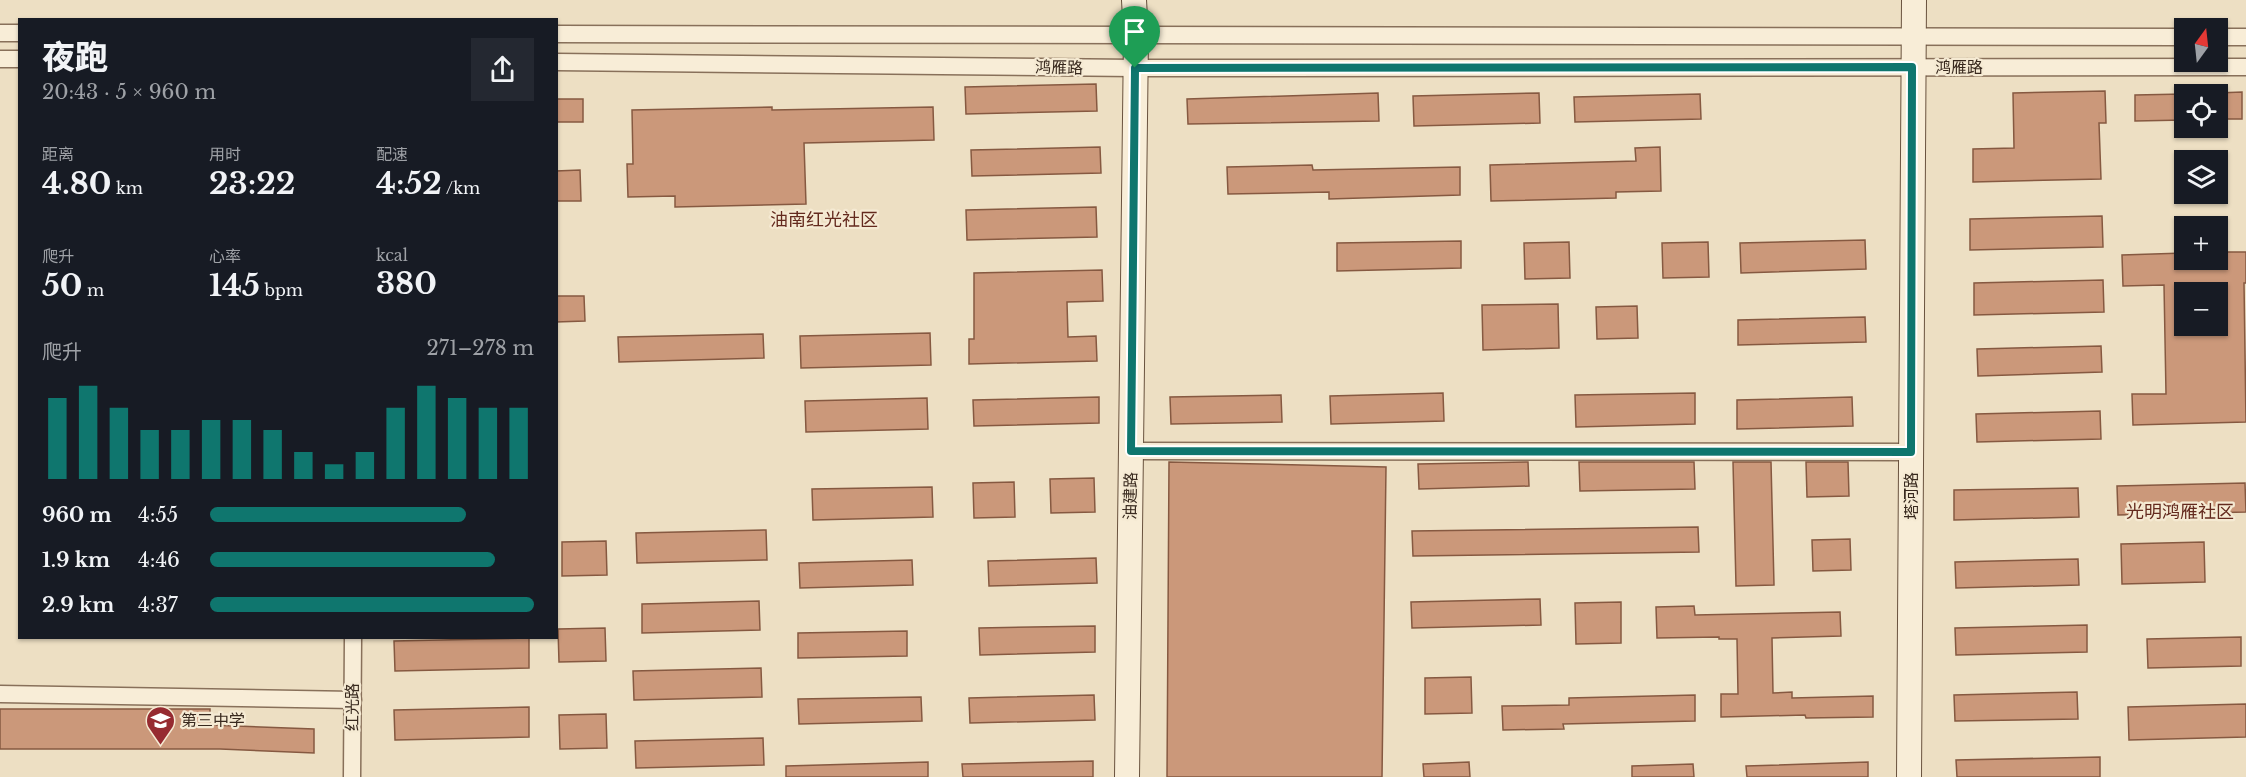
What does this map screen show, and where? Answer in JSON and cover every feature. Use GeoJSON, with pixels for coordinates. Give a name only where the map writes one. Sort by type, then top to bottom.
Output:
{"type":"FeatureCollection","features":[{"type":"Feature","properties":{"kind":"main road","name":"油建路"},"geometry":{"type":"LineString","coordinates":[[1127,777],[1136,36],[1134,0]]}},
{"type":"Feature","properties":{"kind":"main road","name":"塔河路"},"geometry":{"type":"LineString","coordinates":[[1909,777],[1914,0]]}},
{"type":"Feature","properties":{"kind":"street"},"geometry":{"type":"LineString","coordinates":[[0,33],[18,33]]}},
{"type":"Feature","properties":{"kind":"street","name":"鸿雁路"},"geometry":{"type":"LineString","coordinates":[[558,34],[2174,37]]}},
{"type":"Feature","properties":{"kind":"street"},"geometry":{"type":"LineString","coordinates":[[2228,37],[2246,37]]}},
{"type":"Feature","properties":{"kind":"street"},"geometry":{"type":"LineString","coordinates":[[0,59],[18,59]]}},
{"type":"Feature","properties":{"kind":"street","name":"鸿雁路"},"geometry":{"type":"LineString","coordinates":[[558,62],[1135,68],[2246,68]]}},
{"type":"Feature","properties":{"kind":"street"},"geometry":{"type":"LineString","coordinates":[[1131,451],[1911,452]]}},
{"type":"Feature","properties":{"kind":"street","name":"红光路"},"geometry":{"type":"LineString","coordinates":[[352,639],[352,777]]}},
{"type":"Feature","properties":{"kind":"street"},"geometry":{"type":"LineString","coordinates":[[0,694],[353,700]]}},
{"type":"Feature","properties":{"kind":"building"},"geometry":{"type":"Polygon","coordinates":[[[1096,84],[1097,111],[966,114],[965,87],[1096,84]]]}},
{"type":"Feature","properties":{"kind":"building"},"geometry":{"type":"Polygon","coordinates":[[[2105,91],[2106,123],[2099,123],[2101,179],[1973,182],[1973,149],[2014,148],[2013,93],[2105,91]]]}},
{"type":"Feature","properties":{"kind":"building"},"geometry":{"type":"Polygon","coordinates":[[[2242,92],[2242,119],[2228,119],[2228,93],[2242,92]]]}},
{"type":"Feature","properties":{"kind":"building"},"geometry":{"type":"Polygon","coordinates":[[[1378,93],[1379,121],[1188,124],[1187,99],[1378,93]]]}},
{"type":"Feature","properties":{"kind":"building"},"geometry":{"type":"Polygon","coordinates":[[[1539,93],[1540,123],[1414,126],[1413,96],[1539,93]]]}},
{"type":"Feature","properties":{"kind":"building"},"geometry":{"type":"Polygon","coordinates":[[[1700,94],[1701,119],[1575,122],[1574,97],[1700,94]]]}},
{"type":"Feature","properties":{"kind":"building"},"geometry":{"type":"Polygon","coordinates":[[[2174,94],[2174,120],[2135,121],[2135,95],[2174,94]]]}},
{"type":"Feature","properties":{"kind":"building"},"geometry":{"type":"Polygon","coordinates":[[[558,99],[583,99],[583,122],[558,122],[558,99]]]}},
{"type":"Feature","properties":{"kind":"building"},"geometry":{"type":"Polygon","coordinates":[[[772,107],[772,110],[933,107],[934,140],[804,143],[806,204],[675,207],[675,196],[628,197],[627,164],[633,164],[632,110],[772,107]]]}},
{"type":"Feature","properties":{"kind":"building"},"geometry":{"type":"Polygon","coordinates":[[[1100,147],[1101,173],[972,176],[971,150],[1100,147]]]}},
{"type":"Feature","properties":{"kind":"building"},"geometry":{"type":"Polygon","coordinates":[[[1660,147],[1661,191],[1616,192],[1616,198],[1491,201],[1490,165],[1636,161],[1635,148],[1660,147]]]}},
{"type":"Feature","properties":{"kind":"building"},"geometry":{"type":"Polygon","coordinates":[[[1312,165],[1313,170],[1460,167],[1460,195],[1329,199],[1329,192],[1228,194],[1227,167],[1312,165]]]}},
{"type":"Feature","properties":{"kind":"building"},"geometry":{"type":"Polygon","coordinates":[[[580,170],[581,201],[558,201],[558,171],[580,170]]]}},
{"type":"Feature","properties":{"kind":"building"},"geometry":{"type":"Polygon","coordinates":[[[1096,207],[1097,237],[967,240],[966,210],[1096,207]]]}},
{"type":"Feature","properties":{"kind":"building"},"geometry":{"type":"Polygon","coordinates":[[[2102,216],[2103,247],[1970,250],[1970,219],[2102,216]]]}},
{"type":"Feature","properties":{"kind":"building"},"geometry":{"type":"Polygon","coordinates":[[[1865,240],[1866,269],[1741,273],[1740,243],[1865,240]]]}},
{"type":"Feature","properties":{"kind":"building"},"geometry":{"type":"Polygon","coordinates":[[[1461,241],[1461,268],[1337,271],[1337,243],[1461,241]]]}},
{"type":"Feature","properties":{"kind":"building"},"geometry":{"type":"Polygon","coordinates":[[[1569,242],[1570,278],[1525,279],[1524,243],[1569,242]]]}},
{"type":"Feature","properties":{"kind":"building"},"geometry":{"type":"Polygon","coordinates":[[[1708,242],[1709,277],[1663,278],[1662,243],[1708,242]]]}},
{"type":"Feature","properties":{"kind":"building"},"geometry":{"type":"Polygon","coordinates":[[[2228,252],[2246,252],[2246,283],[2244,283],[2246,422],[2133,425],[2132,394],[2166,394],[2164,285],[2123,286],[2122,255],[2174,253],[2174,270],[2228,270],[2228,252]]]}},
{"type":"Feature","properties":{"kind":"building"},"geometry":{"type":"Polygon","coordinates":[[[1102,270],[1103,301],[1067,302],[1068,337],[1096,336],[1097,361],[969,364],[969,339],[974,339],[974,273],[1102,270]]]}},
{"type":"Feature","properties":{"kind":"building"},"geometry":{"type":"Polygon","coordinates":[[[2103,280],[2104,312],[1974,315],[1974,283],[2103,280]]]}},
{"type":"Feature","properties":{"kind":"building"},"geometry":{"type":"Polygon","coordinates":[[[558,296],[584,296],[585,321],[558,322],[558,296]]]}},
{"type":"Feature","properties":{"kind":"building"},"geometry":{"type":"Polygon","coordinates":[[[1558,304],[1559,348],[1483,350],[1482,305],[1558,304]]]}},
{"type":"Feature","properties":{"kind":"building"},"geometry":{"type":"Polygon","coordinates":[[[1637,306],[1638,338],[1597,339],[1596,307],[1637,306]]]}},
{"type":"Feature","properties":{"kind":"building"},"geometry":{"type":"Polygon","coordinates":[[[1865,317],[1866,342],[1738,345],[1738,320],[1865,317]]]}},
{"type":"Feature","properties":{"kind":"building"},"geometry":{"type":"Polygon","coordinates":[[[930,333],[931,365],[801,368],[800,336],[930,333]]]}},
{"type":"Feature","properties":{"kind":"building"},"geometry":{"type":"Polygon","coordinates":[[[763,334],[764,358],[619,362],[618,337],[763,334]]]}},
{"type":"Feature","properties":{"kind":"building"},"geometry":{"type":"Polygon","coordinates":[[[2101,346],[2102,372],[1978,376],[1977,349],[2101,346]]]}},
{"type":"Feature","properties":{"kind":"building"},"geometry":{"type":"Polygon","coordinates":[[[1443,393],[1444,421],[1331,424],[1330,396],[1443,393]]]}},
{"type":"Feature","properties":{"kind":"building"},"geometry":{"type":"Polygon","coordinates":[[[1695,393],[1695,424],[1576,427],[1575,395],[1695,393]]]}},
{"type":"Feature","properties":{"kind":"building"},"geometry":{"type":"Polygon","coordinates":[[[1281,395],[1282,422],[1171,424],[1170,397],[1281,395]]]}},
{"type":"Feature","properties":{"kind":"building"},"geometry":{"type":"Polygon","coordinates":[[[1099,397],[1099,423],[974,426],[973,400],[1099,397]]]}},
{"type":"Feature","properties":{"kind":"building"},"geometry":{"type":"Polygon","coordinates":[[[1852,397],[1853,426],[1737,429],[1737,400],[1852,397]]]}},
{"type":"Feature","properties":{"kind":"building"},"geometry":{"type":"Polygon","coordinates":[[[927,398],[928,429],[806,432],[805,401],[927,398]]]}},
{"type":"Feature","properties":{"kind":"building"},"geometry":{"type":"Polygon","coordinates":[[[2100,411],[2101,439],[1977,442],[1976,414],[2100,411]]]}},
{"type":"Feature","properties":{"kind":"building"},"geometry":{"type":"Polygon","coordinates":[[[1169,462],[1386,467],[1382,777],[1167,777],[1169,462]]]}},
{"type":"Feature","properties":{"kind":"building"},"geometry":{"type":"Polygon","coordinates":[[[1528,462],[1529,486],[1419,489],[1418,464],[1528,462]]]}},
{"type":"Feature","properties":{"kind":"building"},"geometry":{"type":"Polygon","coordinates":[[[1579,462],[1694,462],[1695,489],[1580,491],[1579,462]]]}},
{"type":"Feature","properties":{"kind":"building"},"geometry":{"type":"Polygon","coordinates":[[[1733,462],[1771,462],[1774,585],[1736,586],[1733,462]]]}},
{"type":"Feature","properties":{"kind":"building"},"geometry":{"type":"Polygon","coordinates":[[[1806,462],[1848,462],[1849,496],[1807,497],[1806,462]]]}},
{"type":"Feature","properties":{"kind":"building"},"geometry":{"type":"Polygon","coordinates":[[[1094,478],[1095,512],[1051,513],[1050,479],[1094,478]]]}},
{"type":"Feature","properties":{"kind":"building"},"geometry":{"type":"Polygon","coordinates":[[[1014,482],[1015,517],[974,518],[973,483],[1014,482]]]}},
{"type":"Feature","properties":{"kind":"building"},"geometry":{"type":"Polygon","coordinates":[[[2245,483],[2246,512],[2118,515],[2117,486],[2245,483]]]}},
{"type":"Feature","properties":{"kind":"building"},"geometry":{"type":"Polygon","coordinates":[[[932,487],[933,517],[813,520],[812,489],[932,487]]]}},
{"type":"Feature","properties":{"kind":"building"},"geometry":{"type":"Polygon","coordinates":[[[2078,488],[2079,517],[1954,520],[1954,490],[2078,488]]]}},
{"type":"Feature","properties":{"kind":"building"},"geometry":{"type":"Polygon","coordinates":[[[1698,527],[1699,552],[1413,556],[1412,531],[1698,527]]]}},
{"type":"Feature","properties":{"kind":"building"},"geometry":{"type":"Polygon","coordinates":[[[766,530],[767,560],[637,563],[636,533],[766,530]]]}},
{"type":"Feature","properties":{"kind":"building"},"geometry":{"type":"Polygon","coordinates":[[[1850,539],[1851,570],[1813,571],[1812,540],[1850,539]]]}},
{"type":"Feature","properties":{"kind":"building"},"geometry":{"type":"Polygon","coordinates":[[[606,541],[607,575],[562,576],[562,542],[606,541]]]}},
{"type":"Feature","properties":{"kind":"building"},"geometry":{"type":"Polygon","coordinates":[[[2204,542],[2205,582],[2122,584],[2121,544],[2204,542]]]}},
{"type":"Feature","properties":{"kind":"building"},"geometry":{"type":"Polygon","coordinates":[[[1096,558],[1097,583],[989,586],[988,561],[1096,558]]]}},
{"type":"Feature","properties":{"kind":"building"},"geometry":{"type":"Polygon","coordinates":[[[2078,559],[2079,585],[1956,588],[1955,562],[2078,559]]]}},
{"type":"Feature","properties":{"kind":"building"},"geometry":{"type":"Polygon","coordinates":[[[912,560],[913,585],[800,588],[799,563],[912,560]]]}},
{"type":"Feature","properties":{"kind":"building"},"geometry":{"type":"Polygon","coordinates":[[[1540,599],[1541,625],[1412,628],[1411,602],[1540,599]]]}},
{"type":"Feature","properties":{"kind":"building"},"geometry":{"type":"Polygon","coordinates":[[[759,601],[760,630],[642,633],[642,604],[759,601]]]}},
{"type":"Feature","properties":{"kind":"building"},"geometry":{"type":"Polygon","coordinates":[[[1621,602],[1621,643],[1576,644],[1575,603],[1621,602]]]}},
{"type":"Feature","properties":{"kind":"building"},"geometry":{"type":"Polygon","coordinates":[[[1694,606],[1695,615],[1840,612],[1841,636],[1772,638],[1773,693],[1792,692],[1792,698],[1873,696],[1873,717],[1806,718],[1805,715],[1721,717],[1721,694],[1738,694],[1737,639],[1657,638],[1656,607],[1694,606]]]}},
{"type":"Feature","properties":{"kind":"building"},"geometry":{"type":"Polygon","coordinates":[[[2087,625],[2087,652],[1956,655],[1955,628],[2087,625]]]}},
{"type":"Feature","properties":{"kind":"building"},"geometry":{"type":"Polygon","coordinates":[[[1095,626],[1095,652],[980,655],[979,628],[1095,626]]]}},
{"type":"Feature","properties":{"kind":"building"},"geometry":{"type":"Polygon","coordinates":[[[605,628],[606,661],[559,662],[558,629],[605,628]]]}},
{"type":"Feature","properties":{"kind":"building"},"geometry":{"type":"Polygon","coordinates":[[[907,631],[907,656],[798,658],[798,633],[907,631]]]}},
{"type":"Feature","properties":{"kind":"building"},"geometry":{"type":"Polygon","coordinates":[[[2241,637],[2241,666],[2148,668],[2147,639],[2241,637]]]}},
{"type":"Feature","properties":{"kind":"building"},"geometry":{"type":"Polygon","coordinates":[[[529,639],[529,668],[395,671],[394,641],[529,639]]]}},
{"type":"Feature","properties":{"kind":"building"},"geometry":{"type":"Polygon","coordinates":[[[761,668],[762,697],[634,700],[633,671],[761,668]]]}},
{"type":"Feature","properties":{"kind":"building"},"geometry":{"type":"Polygon","coordinates":[[[1471,677],[1472,713],[1425,714],[1425,678],[1471,677]]]}},
{"type":"Feature","properties":{"kind":"building"},"geometry":{"type":"Polygon","coordinates":[[[2077,692],[2078,719],[1955,721],[1954,695],[2077,692]]]}},
{"type":"Feature","properties":{"kind":"building"},"geometry":{"type":"Polygon","coordinates":[[[1094,695],[1095,720],[970,723],[969,698],[1094,695]]]}},
{"type":"Feature","properties":{"kind":"building"},"geometry":{"type":"Polygon","coordinates":[[[1695,695],[1695,721],[1563,724],[1564,729],[1503,730],[1502,706],[1569,705],[1569,698],[1695,695]]]}},
{"type":"Feature","properties":{"kind":"building"},"geometry":{"type":"Polygon","coordinates":[[[921,697],[922,721],[799,724],[798,699],[921,697]]]}},
{"type":"Feature","properties":{"kind":"building"},"geometry":{"type":"Polygon","coordinates":[[[2246,704],[2246,737],[2129,740],[2128,707],[2246,704]]]}},
{"type":"Feature","properties":{"kind":"building"},"geometry":{"type":"Polygon","coordinates":[[[529,707],[529,737],[395,740],[394,710],[529,707]]]}},
{"type":"Feature","properties":{"kind":"building"},"geometry":{"type":"Polygon","coordinates":[[[0,709],[210,709],[210,725],[314,729],[314,753],[220,749],[0,749],[0,709]]]}},
{"type":"Feature","properties":{"kind":"building"},"geometry":{"type":"Polygon","coordinates":[[[606,714],[607,748],[560,749],[559,715],[606,714]]]}},
{"type":"Feature","properties":{"kind":"building"},"geometry":{"type":"Polygon","coordinates":[[[763,738],[764,765],[636,768],[635,741],[763,738]]]}},
{"type":"Feature","properties":{"kind":"building"},"geometry":{"type":"Polygon","coordinates":[[[2100,757],[2100,777],[1957,777],[1956,760],[2100,757]]]}},
{"type":"Feature","properties":{"kind":"building"},"geometry":{"type":"Polygon","coordinates":[[[1093,761],[1093,777],[963,777],[962,764],[1093,761]]]}},
{"type":"Feature","properties":{"kind":"building"},"geometry":{"type":"Polygon","coordinates":[[[928,762],[928,777],[786,777],[786,766],[928,762]]]}},
{"type":"Feature","properties":{"kind":"building"},"geometry":{"type":"Polygon","coordinates":[[[1469,762],[1470,777],[1424,777],[1423,764],[1469,762]]]}},
{"type":"Feature","properties":{"kind":"building"},"geometry":{"type":"Polygon","coordinates":[[[1868,762],[1868,777],[1747,777],[1746,766],[1868,762]]]}},
{"type":"Feature","properties":{"kind":"building"},"geometry":{"type":"Polygon","coordinates":[[[1693,764],[1694,777],[1632,777],[1632,766],[1693,764]]]}},
{"type":"Feature","properties":{"kind":"place","name":"第三中学"},"geometry":{"type":"Point","coordinates":[160,746]}},
{"type":"Feature","properties":{"kind":"district","name":"油南红光社区"},"geometry":{"type":"Point","coordinates":[824,220]}},
{"type":"Feature","properties":{"kind":"district","name":"光明鸿雁社区"},"geometry":{"type":"Point","coordinates":[2180,512]}},
{"type":"Feature","properties":{"kind":"route"},"geometry":{"type":"LineString","coordinates":[[1912,67],[1911,452],[1131,451],[1135,68],[1912,67]]}}]}
